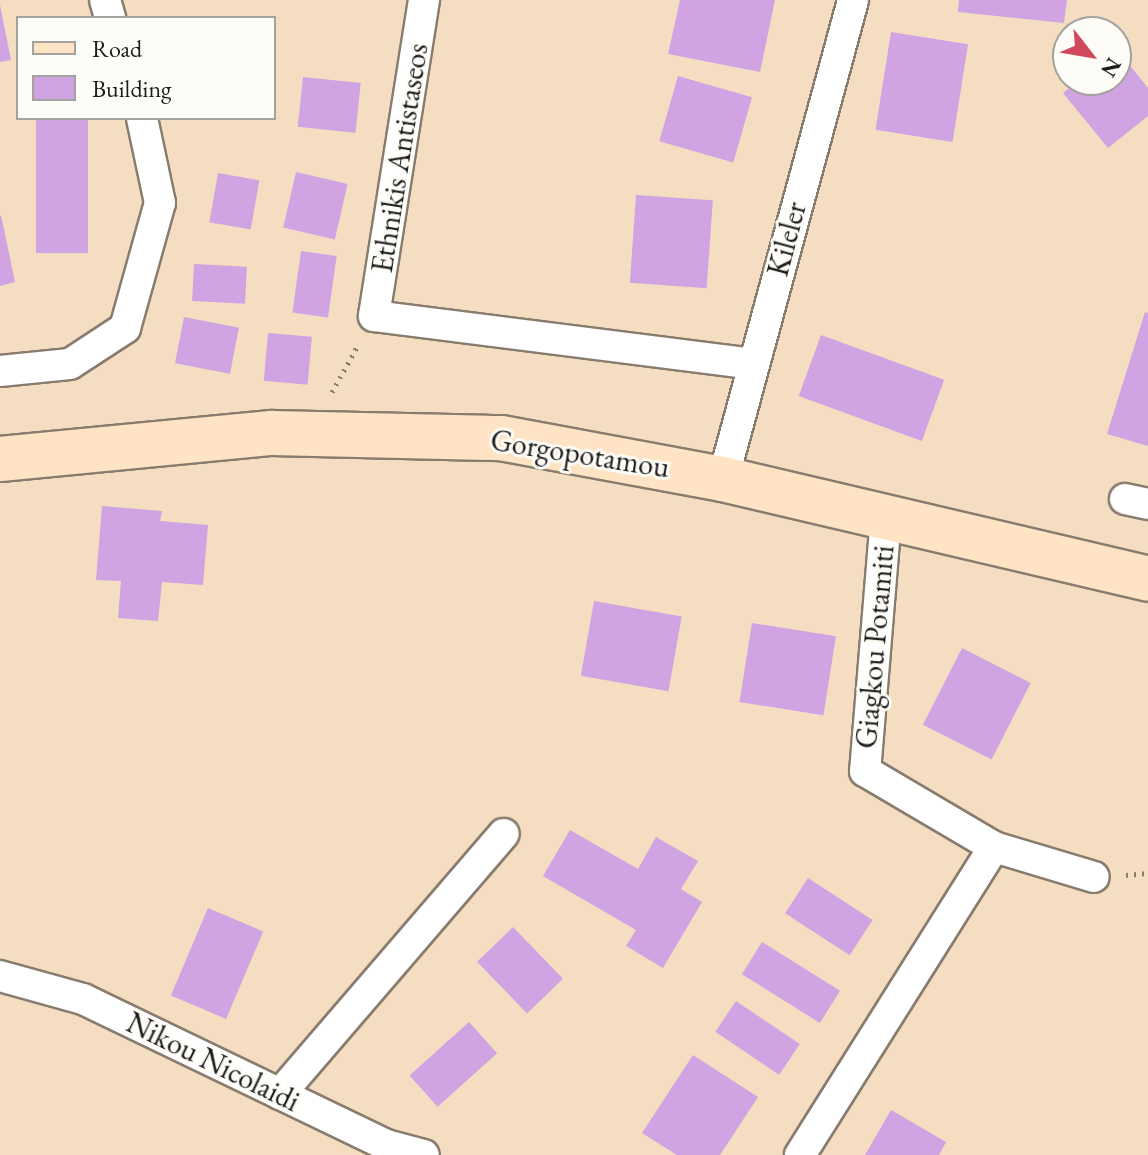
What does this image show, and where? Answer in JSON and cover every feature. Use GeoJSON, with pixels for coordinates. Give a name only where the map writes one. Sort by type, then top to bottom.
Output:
{"type":"FeatureCollection","features":[{"type":"Feature","properties":{"kind":"street","name":"Ethnikis Antistaseos"},"geometry":{"type":"LineString","coordinates":[[374,316],[424,0]]}},
{"type":"Feature","properties":{"kind":"street","name":"Kileler"},"geometry":{"type":"LineString","coordinates":[[723,479],[853,0]]}},
{"type":"Feature","properties":{"kind":"street"},"geometry":{"type":"LineString","coordinates":[[0,371],[70,364],[125,328],[160,203],[142,120]]}},
{"type":"Feature","properties":{"kind":"street"},"geometry":{"type":"LineString","coordinates":[[374,316],[752,364]]}},
{"type":"Feature","properties":{"kind":"street","name":"Gorgopotamou"},"geometry":{"type":"LineString","coordinates":[[0,459],[272,433],[501,438],[723,479],[1148,579]]}},
{"type":"Feature","properties":{"kind":"street","name":"Giagkou Potamiti"},"geometry":{"type":"LineString","coordinates":[[886,517],[865,771],[994,847],[1094,877]]}},
{"type":"Feature","properties":{"kind":"street"},"geometry":{"type":"LineString","coordinates":[[280,1094],[504,834]]}},
{"type":"Feature","properties":{"kind":"street"},"geometry":{"type":"LineString","coordinates":[[800,1155],[994,847]]}},
{"type":"Feature","properties":{"kind":"street","name":"Nikou Nicolaidi"},"geometry":{"type":"LineString","coordinates":[[0,976],[83,999],[386,1145],[424,1155]]}},
{"type":"Feature","properties":{"kind":"path"},"geometry":{"type":"LineString","coordinates":[[310,434],[374,316]]}},
{"type":"Feature","properties":{"kind":"building"},"geometry":{"type":"Polygon","coordinates":[[[680,0],[775,0],[760,72],[668,54],[680,0]]]}},
{"type":"Feature","properties":{"kind":"building"},"geometry":{"type":"Polygon","coordinates":[[[959,0],[1067,0],[1065,16],[1052,16],[1052,22],[958,12],[959,0]]]}},
{"type":"Feature","properties":{"kind":"building"},"geometry":{"type":"Polygon","coordinates":[[[0,5],[11,60],[0,62],[0,5]]]}},
{"type":"Feature","properties":{"kind":"building"},"geometry":{"type":"Polygon","coordinates":[[[891,32],[968,44],[953,142],[876,130],[891,32]]]}},
{"type":"Feature","properties":{"kind":"building"},"geometry":{"type":"Polygon","coordinates":[[[1132,68],[1148,88],[1148,116],[1108,148],[1065,96],[1132,96],[1132,68]]]}},
{"type":"Feature","properties":{"kind":"building"},"geometry":{"type":"Polygon","coordinates":[[[678,76],[752,97],[733,163],[659,141],[678,76]]]}},
{"type":"Feature","properties":{"kind":"building"},"geometry":{"type":"Polygon","coordinates":[[[303,77],[361,83],[355,133],[298,127],[303,77]]]}},
{"type":"Feature","properties":{"kind":"building"},"geometry":{"type":"Polygon","coordinates":[[[36,120],[88,120],[88,253],[36,253],[36,120]]]}},
{"type":"Feature","properties":{"kind":"building"},"geometry":{"type":"Polygon","coordinates":[[[296,172],[348,184],[335,239],[283,228],[296,172]]]}},
{"type":"Feature","properties":{"kind":"building"},"geometry":{"type":"Polygon","coordinates":[[[218,173],[259,180],[251,230],[209,222],[218,173]]]}},
{"type":"Feature","properties":{"kind":"building"},"geometry":{"type":"Polygon","coordinates":[[[636,195],[713,200],[707,288],[630,283],[636,195]]]}},
{"type":"Feature","properties":{"kind":"building"},"geometry":{"type":"Polygon","coordinates":[[[0,216],[15,282],[0,286],[0,216]]]}},
{"type":"Feature","properties":{"kind":"building"},"geometry":{"type":"Polygon","coordinates":[[[301,251],[337,256],[328,317],[292,312],[301,251]]]}},
{"type":"Feature","properties":{"kind":"building"},"geometry":{"type":"Polygon","coordinates":[[[194,264],[247,267],[245,304],[192,301],[194,264]]]}},
{"type":"Feature","properties":{"kind":"building"},"geometry":{"type":"Polygon","coordinates":[[[1145,312],[1148,313],[1148,446],[1107,434],[1145,312]]]}},
{"type":"Feature","properties":{"kind":"building"},"geometry":{"type":"Polygon","coordinates":[[[184,317],[239,328],[230,374],[175,363],[184,317]]]}},
{"type":"Feature","properties":{"kind":"building"},"geometry":{"type":"Polygon","coordinates":[[[268,333],[312,337],[308,385],[264,381],[268,333]]]}},
{"type":"Feature","properties":{"kind":"building"},"geometry":{"type":"Polygon","coordinates":[[[821,335],[944,380],[922,441],[799,396],[821,335]]]}},
{"type":"Feature","properties":{"kind":"building"},"geometry":{"type":"Polygon","coordinates":[[[102,506],[162,511],[160,521],[208,525],[203,585],[162,582],[158,621],[118,618],[121,581],[96,580],[102,506]]]}},
{"type":"Feature","properties":{"kind":"building"},"geometry":{"type":"Polygon","coordinates":[[[594,601],[682,616],[668,691],[581,676],[594,601]]]}},
{"type":"Feature","properties":{"kind":"building"},"geometry":{"type":"Polygon","coordinates":[[[752,623],[836,636],[823,715],[739,702],[752,623]]]}},
{"type":"Feature","properties":{"kind":"building"},"geometry":{"type":"Polygon","coordinates":[[[962,648],[1031,683],[992,760],[923,725],[962,648]]]}},
{"type":"Feature","properties":{"kind":"building"},"geometry":{"type":"Polygon","coordinates":[[[570,830],[638,869],[656,837],[698,861],[681,889],[702,902],[663,968],[626,946],[636,930],[543,876],[570,830]]]}},
{"type":"Feature","properties":{"kind":"building"},"geometry":{"type":"Polygon","coordinates":[[[808,878],[873,920],[850,955],[785,913],[808,878]]]}},
{"type":"Feature","properties":{"kind":"building"},"geometry":{"type":"Polygon","coordinates":[[[208,908],[263,931],[226,1019],[171,995],[208,908]]]}},
{"type":"Feature","properties":{"kind":"building"},"geometry":{"type":"Polygon","coordinates":[[[513,927],[563,979],[527,1014],[477,962],[513,927]]]}},
{"type":"Feature","properties":{"kind":"building"},"geometry":{"type":"Polygon","coordinates":[[[762,942],[840,991],[820,1023],[742,974],[762,942]]]}},
{"type":"Feature","properties":{"kind":"building"},"geometry":{"type":"Polygon","coordinates":[[[736,1001],[800,1044],[779,1075],[715,1032],[736,1001]]]}},
{"type":"Feature","properties":{"kind":"building"},"geometry":{"type":"Polygon","coordinates":[[[469,1022],[497,1053],[438,1107],[410,1076],[469,1022]]]}},
{"type":"Feature","properties":{"kind":"building"},"geometry":{"type":"Polygon","coordinates":[[[693,1055],[758,1097],[720,1155],[677,1155],[642,1133],[693,1055]]]}},
{"type":"Feature","properties":{"kind":"building"},"geometry":{"type":"Polygon","coordinates":[[[891,1110],[946,1142],[939,1155],[865,1155],[891,1110]]]}}]}
